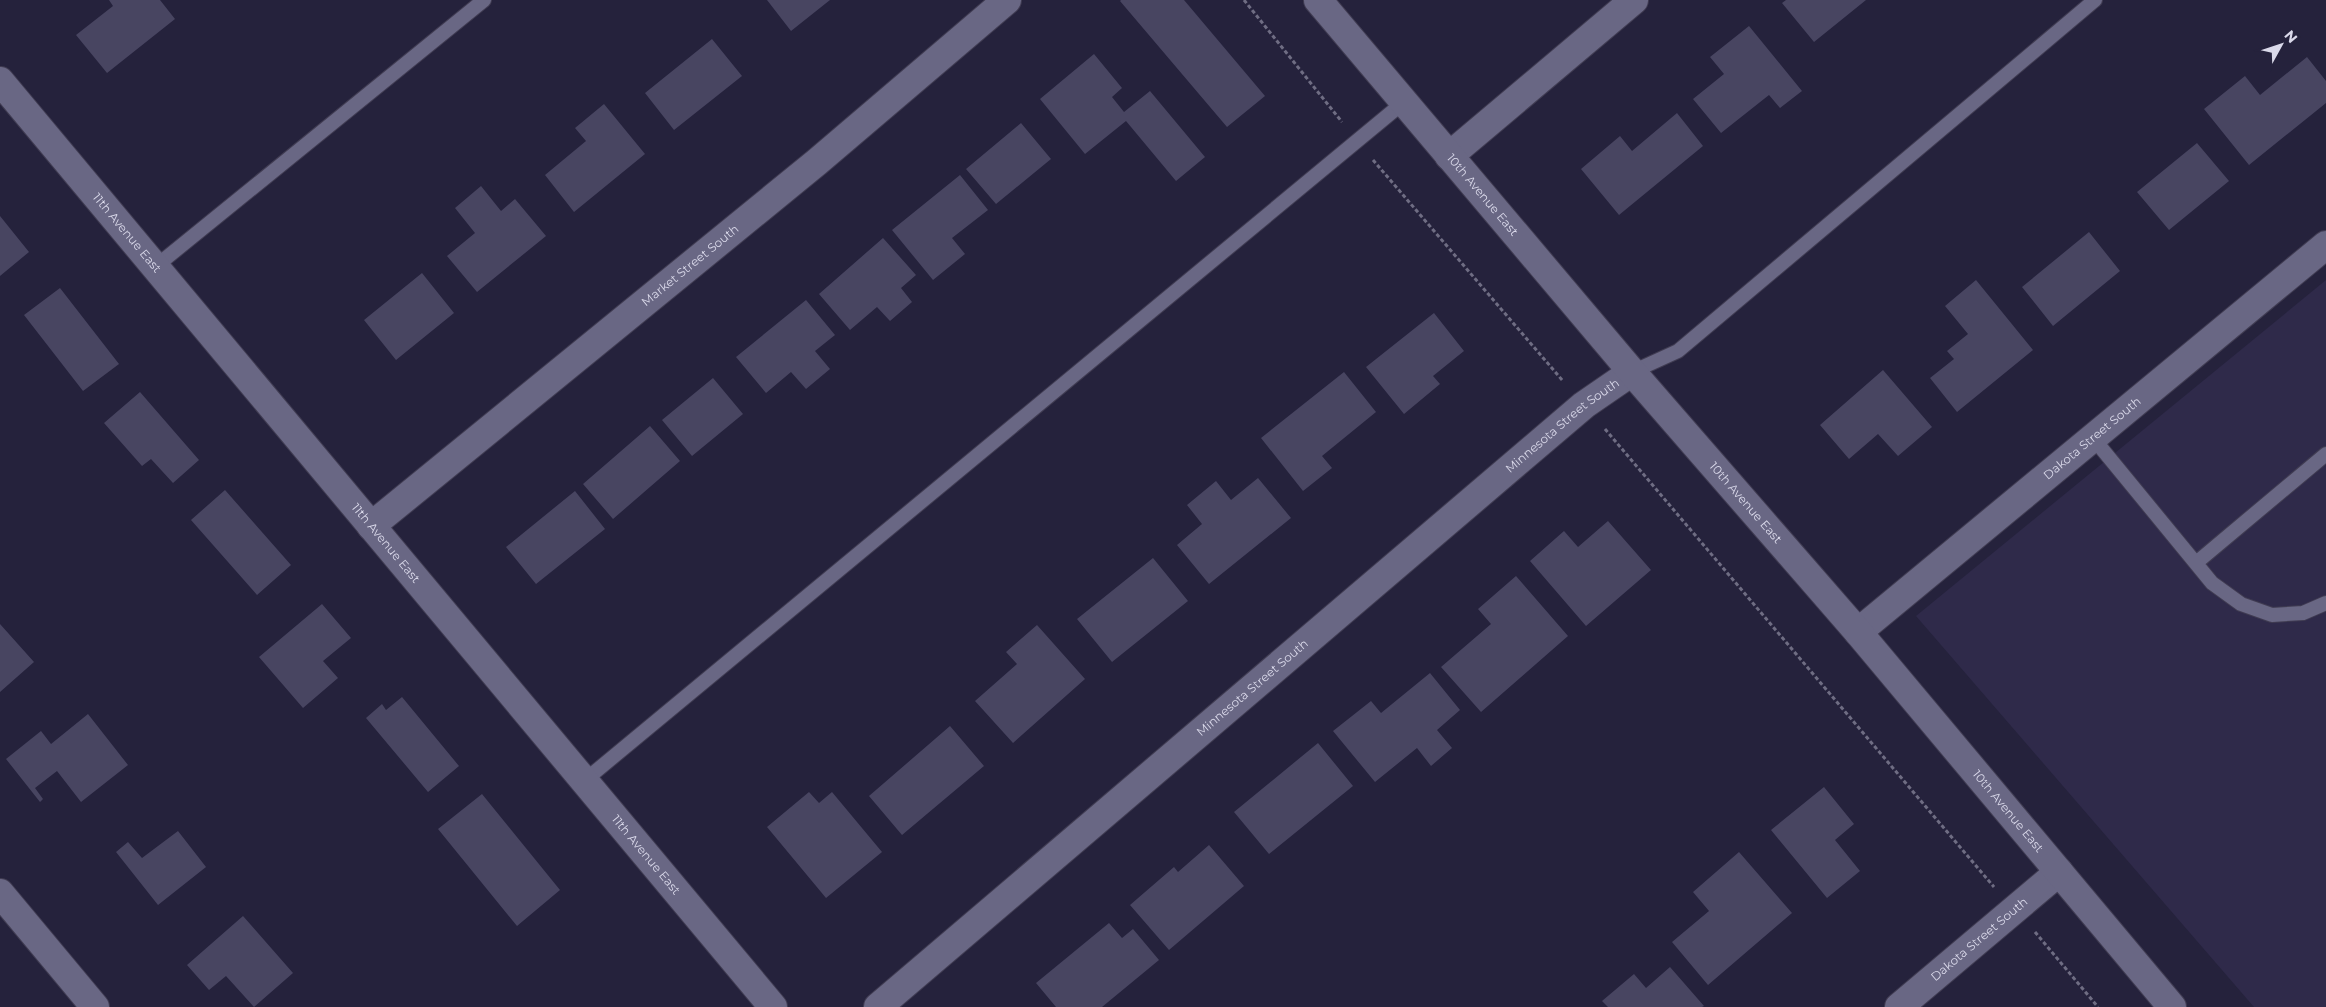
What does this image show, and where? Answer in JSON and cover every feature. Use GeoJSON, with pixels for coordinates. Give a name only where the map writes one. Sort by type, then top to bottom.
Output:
{"type":"FeatureCollection","features":[{"type":"Feature","properties":{"kind":"street","name":"Market Street South"},"geometry":{"type":"LineString","coordinates":[[371,526],[817,162],[1007,0]]}},
{"type":"Feature","properties":{"kind":"street","name":"10th Avenue East"},"geometry":{"type":"LineString","coordinates":[[1318,0],[1632,372],[1858,632],[2172,1007]]}},
{"type":"Feature","properties":{"kind":"street"},"geometry":{"type":"LineString","coordinates":[[1449,156],[1634,0]]}},
{"type":"Feature","properties":{"kind":"street","name":"11th Avenue East"},"geometry":{"type":"LineString","coordinates":[[0,81],[773,1007]]}},
{"type":"Feature","properties":{"kind":"street","name":"Dakota Street South"},"geometry":{"type":"LineString","coordinates":[[1858,632],[2326,245]]}},
{"type":"Feature","properties":{"kind":"street","name":"Minnesota Street South"},"geometry":{"type":"LineString","coordinates":[[878,1007],[1584,405],[1632,372]]}},
{"type":"Feature","properties":{"kind":"street","name":"Dakota Street South"},"geometry":{"type":"LineString","coordinates":[[1899,1007],[2059,872]]}},
{"type":"Feature","properties":{"kind":"street"},"geometry":{"type":"LineString","coordinates":[[0,893],[95,1007]]}},
{"type":"Feature","properties":{"kind":"lane"},"geometry":{"type":"LineString","coordinates":[[155,267],[484,0]]}},
{"type":"Feature","properties":{"kind":"lane"},"geometry":{"type":"LineString","coordinates":[[1632,372],[1678,351],[2095,0]]}},
{"type":"Feature","properties":{"kind":"lane"},"geometry":{"type":"LineString","coordinates":[[584,782],[1404,102]]}},
{"type":"Feature","properties":{"kind":"lane"},"geometry":{"type":"LineString","coordinates":[[2092,438],[2212,583],[2241,604],[2272,615],[2303,613],[2326,603]]}},
{"type":"Feature","properties":{"kind":"lane"},"geometry":{"type":"LineString","coordinates":[[2196,563],[2326,454]]}},
{"type":"Feature","properties":{"kind":"path"},"geometry":{"type":"LineString","coordinates":[[1244,0],[1357,141],[1584,405],[2013,911],[2034,931],[2098,1007]]}},
{"type":"Feature","properties":{"kind":"shaded area"},"geometry":{"type":"Polygon","coordinates":[[[2326,280],[2326,1007],[2254,1007],[1916,616],[2326,280]]]}},
{"type":"Feature","properties":{"kind":"building"},"geometry":{"type":"Polygon","coordinates":[[[109,0],[160,0],[175,19],[107,73],[76,35],[113,6],[109,0]]]}},
{"type":"Feature","properties":{"kind":"building"},"geometry":{"type":"Polygon","coordinates":[[[767,0],[830,0],[791,31],[767,0]]]}},
{"type":"Feature","properties":{"kind":"building"},"geometry":{"type":"Polygon","coordinates":[[[1121,0],[1184,0],[1265,96],[1227,127],[1121,0]]]}},
{"type":"Feature","properties":{"kind":"building"},"geometry":{"type":"Polygon","coordinates":[[[1786,0],[1866,0],[1814,42],[1782,3],[1786,0]]]}},
{"type":"Feature","properties":{"kind":"building"},"geometry":{"type":"Polygon","coordinates":[[[1749,26],[1802,91],[1780,108],[1769,95],[1721,133],[1693,99],[1724,74],[1710,57],[1749,26]]]}},
{"type":"Feature","properties":{"kind":"building"},"geometry":{"type":"Polygon","coordinates":[[[712,39],[742,76],[674,130],[645,93],[712,39]]]}},
{"type":"Feature","properties":{"kind":"building"},"geometry":{"type":"Polygon","coordinates":[[[1094,54],[1122,88],[1112,97],[1124,112],[1150,91],[1205,157],[1176,181],[1126,121],[1085,154],[1040,99],[1094,54]]]}},
{"type":"Feature","properties":{"kind":"building"},"geometry":{"type":"Polygon","coordinates":[[[2307,57],[2326,81],[2326,103],[2249,165],[2204,109],[2245,76],[2260,95],[2307,57]]]}},
{"type":"Feature","properties":{"kind":"building"},"geometry":{"type":"Polygon","coordinates":[[[604,104],[645,154],[574,212],[545,175],[586,141],[575,128],[604,104]]]}},
{"type":"Feature","properties":{"kind":"building"},"geometry":{"type":"Polygon","coordinates":[[[1677,113],[1703,146],[1619,215],[1581,169],[1620,136],[1632,151],[1677,113]]]}},
{"type":"Feature","properties":{"kind":"building"},"geometry":{"type":"Polygon","coordinates":[[[1021,123],[1051,159],[996,204],[966,169],[1021,123]]]}},
{"type":"Feature","properties":{"kind":"building"},"geometry":{"type":"Polygon","coordinates":[[[2197,143],[2229,181],[2169,230],[2137,192],[2197,143]]]}},
{"type":"Feature","properties":{"kind":"building"},"geometry":{"type":"Polygon","coordinates":[[[960,175],[988,210],[952,238],[965,254],[933,280],[892,230],[960,175]]]}},
{"type":"Feature","properties":{"kind":"building"},"geometry":{"type":"Polygon","coordinates":[[[481,186],[501,211],[515,199],[546,236],[477,292],[447,256],[475,233],[455,208],[481,186]]]}},
{"type":"Feature","properties":{"kind":"building"},"geometry":{"type":"Polygon","coordinates":[[[0,216],[29,252],[0,276],[0,216]]]}},
{"type":"Feature","properties":{"kind":"building"},"geometry":{"type":"Polygon","coordinates":[[[2089,232],[2120,271],[2053,326],[2022,287],[2089,232]]]}},
{"type":"Feature","properties":{"kind":"building"},"geometry":{"type":"Polygon","coordinates":[[[883,238],[916,275],[901,288],[912,302],[890,321],[877,307],[850,330],[819,294],[883,238]]]}},
{"type":"Feature","properties":{"kind":"building"},"geometry":{"type":"Polygon","coordinates":[[[422,273],[454,313],[396,360],[364,320],[422,273]]]}},
{"type":"Feature","properties":{"kind":"building"},"geometry":{"type":"Polygon","coordinates":[[[1976,280],[2033,350],[1957,412],[1930,378],[1954,359],[1947,351],[1968,334],[1945,306],[1976,280]]]}},
{"type":"Feature","properties":{"kind":"building"},"geometry":{"type":"Polygon","coordinates":[[[60,288],[119,364],[83,391],[24,315],[60,288]]]}},
{"type":"Feature","properties":{"kind":"building"},"geometry":{"type":"Polygon","coordinates":[[[806,300],[835,335],[815,351],[830,369],[806,389],[791,372],[766,393],[736,357],[806,300]]]}},
{"type":"Feature","properties":{"kind":"building"},"geometry":{"type":"Polygon","coordinates":[[[1434,313],[1464,351],[1433,376],[1440,384],[1404,414],[1366,367],[1434,313]]]}},
{"type":"Feature","properties":{"kind":"building"},"geometry":{"type":"Polygon","coordinates":[[[1883,370],[1932,427],[1898,456],[1878,434],[1849,459],[1820,425],[1883,370]]]}},
{"type":"Feature","properties":{"kind":"building"},"geometry":{"type":"Polygon","coordinates":[[[1344,372],[1376,412],[1322,456],[1332,468],[1303,491],[1261,438],[1344,372]]]}},
{"type":"Feature","properties":{"kind":"building"},"geometry":{"type":"Polygon","coordinates":[[[713,378],[743,414],[692,456],[662,420],[713,378]]]}},
{"type":"Feature","properties":{"kind":"building"},"geometry":{"type":"Polygon","coordinates":[[[140,392],[199,460],[173,483],[151,459],[142,466],[104,423],[140,392]]]}},
{"type":"Feature","properties":{"kind":"building"},"geometry":{"type":"Polygon","coordinates":[[[650,426],[680,461],[613,519],[583,484],[650,426]]]}},
{"type":"Feature","properties":{"kind":"building"},"geometry":{"type":"Polygon","coordinates":[[[1258,478],[1291,518],[1209,584],[1177,545],[1202,524],[1187,505],[1216,481],[1231,500],[1258,478]]]}},
{"type":"Feature","properties":{"kind":"building"},"geometry":{"type":"Polygon","coordinates":[[[225,490],[291,565],[257,595],[191,520],[225,490]]]}},
{"type":"Feature","properties":{"kind":"building"},"geometry":{"type":"Polygon","coordinates":[[[575,491],[605,529],[536,584],[506,547],[575,491]]]}},
{"type":"Feature","properties":{"kind":"building"},"geometry":{"type":"Polygon","coordinates":[[[1608,521],[1651,570],[1586,626],[1530,561],[1564,531],[1578,547],[1608,521]]]}},
{"type":"Feature","properties":{"kind":"building"},"geometry":{"type":"Polygon","coordinates":[[[1153,558],[1188,601],[1112,662],[1077,619],[1153,558]]]}},
{"type":"Feature","properties":{"kind":"building"},"geometry":{"type":"Polygon","coordinates":[[[1516,576],[1568,636],[1481,712],[1441,667],[1491,624],[1478,609],[1516,576]]]}},
{"type":"Feature","properties":{"kind":"building"},"geometry":{"type":"Polygon","coordinates":[[[322,604],[351,638],[323,661],[338,678],[303,708],[259,657],[322,604]]]}},
{"type":"Feature","properties":{"kind":"building"},"geometry":{"type":"Polygon","coordinates":[[[0,624],[34,662],[0,692],[0,624]]]}},
{"type":"Feature","properties":{"kind":"building"},"geometry":{"type":"Polygon","coordinates":[[[1037,625],[1085,679],[1013,743],[975,701],[1017,664],[1006,652],[1037,625]]]}},
{"type":"Feature","properties":{"kind":"building"},"geometry":{"type":"Polygon","coordinates":[[[1430,673],[1460,710],[1437,730],[1452,748],[1431,766],[1417,748],[1375,782],[1333,731],[1371,701],[1381,713],[1430,673]]]}},
{"type":"Feature","properties":{"kind":"building"},"geometry":{"type":"Polygon","coordinates":[[[402,697],[459,766],[428,792],[366,718],[382,704],[386,710],[402,697]]]}},
{"type":"Feature","properties":{"kind":"building"},"geometry":{"type":"Polygon","coordinates":[[[88,714],[128,765],[81,802],[57,771],[35,788],[43,799],[40,802],[6,759],[41,731],[51,744],[88,714]]]}},
{"type":"Feature","properties":{"kind":"building"},"geometry":{"type":"Polygon","coordinates":[[[950,726],[984,766],[902,835],[869,796],[950,726]]]}},
{"type":"Feature","properties":{"kind":"building"},"geometry":{"type":"Polygon","coordinates":[[[1318,743],[1353,786],[1269,854],[1234,812],[1318,743]]]}},
{"type":"Feature","properties":{"kind":"building"},"geometry":{"type":"Polygon","coordinates":[[[1824,787],[1854,824],[1835,840],[1860,871],[1827,898],[1771,830],[1824,787]]]}},
{"type":"Feature","properties":{"kind":"building"},"geometry":{"type":"Polygon","coordinates":[[[809,792],[819,803],[832,792],[882,852],[826,898],[767,827],[809,792]]]}},
{"type":"Feature","properties":{"kind":"building"},"geometry":{"type":"Polygon","coordinates":[[[482,794],[560,890],[517,926],[438,829],[482,794]]]}},
{"type":"Feature","properties":{"kind":"building"},"geometry":{"type":"Polygon","coordinates":[[[178,831],[206,867],[158,905],[116,852],[128,842],[142,858],[178,831]]]}},
{"type":"Feature","properties":{"kind":"building"},"geometry":{"type":"Polygon","coordinates":[[[1209,845],[1244,886],[1169,950],[1130,905],[1174,867],[1178,872],[1209,845]]]}},
{"type":"Feature","properties":{"kind":"building"},"geometry":{"type":"Polygon","coordinates":[[[1739,852],[1792,913],[1708,985],[1672,942],[1709,911],[1693,892],[1739,852]]]}},
{"type":"Feature","properties":{"kind":"building"},"geometry":{"type":"Polygon","coordinates":[[[243,916],[293,973],[254,1007],[226,976],[209,990],[187,965],[243,916]]]}},
{"type":"Feature","properties":{"kind":"building"},"geometry":{"type":"Polygon","coordinates":[[[1109,923],[1122,938],[1133,929],[1159,960],[1102,1007],[1056,1007],[1036,983],[1109,923]]]}},
{"type":"Feature","properties":{"kind":"building"},"geometry":{"type":"Polygon","coordinates":[[[1670,967],[1704,1006],[1608,1007],[1602,1001],[1634,974],[1646,988],[1670,967]]]}}]}
